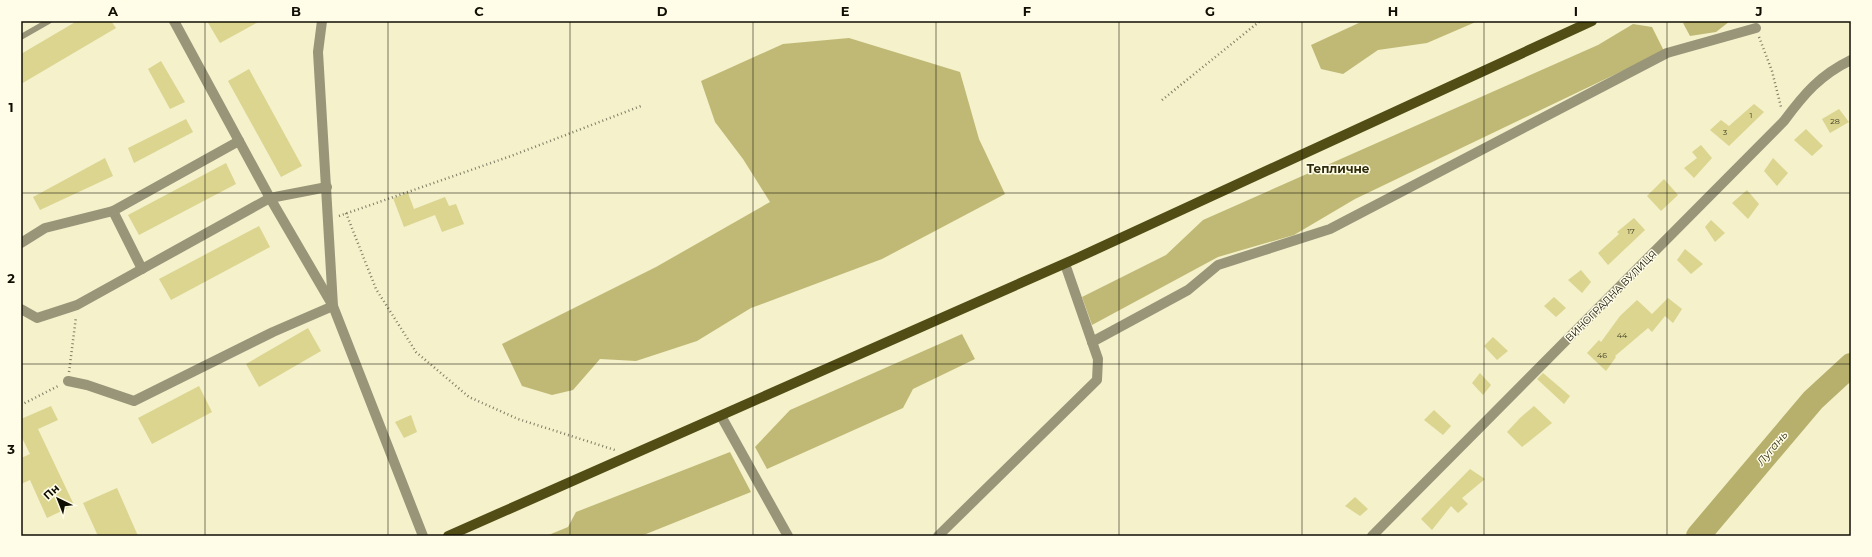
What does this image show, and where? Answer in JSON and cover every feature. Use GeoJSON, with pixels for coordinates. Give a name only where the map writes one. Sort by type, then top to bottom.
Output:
{"type":"FeatureCollection","features":[{"type":"Feature","properties":{"kind":"main road"},"geometry":{"type":"LineString","coordinates":[[448,536],[1065,264],[1592,21]]}},
{"type":"Feature","properties":{"kind":"street"},"geometry":{"type":"LineString","coordinates":[[174,21],[270,198],[333,306],[423,536]]}},
{"type":"Feature","properties":{"kind":"street"},"geometry":{"type":"LineString","coordinates":[[322,21],[318,52],[333,306]]}},
{"type":"Feature","properties":{"kind":"street"},"geometry":{"type":"LineString","coordinates":[[1092,342],[1188,290],[1218,265],[1330,229],[1667,53],[1756,28]]}},
{"type":"Feature","properties":{"kind":"street","name":"ВИНОГРАДНА ВУЛИЦЯ"},"geometry":{"type":"LineString","coordinates":[[1372,536],[1784,121],[1803,94],[1834,68],[1851,60]]}},
{"type":"Feature","properties":{"kind":"street"},"geometry":{"type":"LineString","coordinates":[[21,243],[45,228],[113,211],[239,141]]}},
{"type":"Feature","properties":{"kind":"street"},"geometry":{"type":"LineString","coordinates":[[21,309],[37,318],[78,305],[270,198],[327,187]]}},
{"type":"Feature","properties":{"kind":"street"},"geometry":{"type":"LineString","coordinates":[[113,211],[142,269]]}},
{"type":"Feature","properties":{"kind":"street"},"geometry":{"type":"LineString","coordinates":[[938,536],[1097,380],[1098,359],[1065,264]]}},
{"type":"Feature","properties":{"kind":"street"},"geometry":{"type":"LineString","coordinates":[[68,381],[87,385],[134,401],[273,332],[333,306]]}},
{"type":"Feature","properties":{"kind":"street"},"geometry":{"type":"LineString","coordinates":[[721,416],[788,536]]}},
{"type":"Feature","properties":{"kind":"lane"},"geometry":{"type":"LineString","coordinates":[[21,37],[49,21]]}},
{"type":"Feature","properties":{"kind":"path"},"geometry":{"type":"LineString","coordinates":[[1162,100],[1260,21]]}},
{"type":"Feature","properties":{"kind":"path"},"geometry":{"type":"LineString","coordinates":[[1756,28],[1772,70],[1784,121]]}},
{"type":"Feature","properties":{"kind":"path"},"geometry":{"type":"LineString","coordinates":[[327,220],[510,156],[641,106]]}},
{"type":"Feature","properties":{"kind":"path"},"geometry":{"type":"LineString","coordinates":[[346,213],[376,289],[416,352],[469,396],[518,419],[633,455]]}},
{"type":"Feature","properties":{"kind":"path"},"geometry":{"type":"LineString","coordinates":[[21,405],[68,381],[78,305]]}},
{"type":"Feature","properties":{"kind":"shaded area"},"geometry":{"type":"Polygon","coordinates":[[[1363,21],[1478,21],[1427,43],[1378,50],[1343,74],[1321,69],[1311,45],[1363,21]]]}},
{"type":"Feature","properties":{"kind":"shaded area"},"geometry":{"type":"Polygon","coordinates":[[[1688,21],[1730,21],[1716,32],[1690,36],[1683,23],[1688,21]]]}},
{"type":"Feature","properties":{"kind":"shaded area"},"geometry":{"type":"Polygon","coordinates":[[[1633,24],[1652,27],[1664,51],[1355,199],[1294,235],[1218,257],[1092,325],[1082,297],[1166,255],[1203,220],[1598,45],[1633,24]]]}},
{"type":"Feature","properties":{"kind":"shaded area"},"geometry":{"type":"Polygon","coordinates":[[[849,38],[960,72],[979,139],[1005,194],[882,259],[751,308],[697,341],[636,361],[600,359],[573,390],[552,395],[522,386],[502,344],[656,267],[770,202],[743,159],[715,122],[701,81],[783,44],[849,38]]]}},
{"type":"Feature","properties":{"kind":"shaded area"},"geometry":{"type":"Polygon","coordinates":[[[962,334],[975,359],[913,389],[903,408],[767,469],[755,447],[790,410],[962,334]]]}},
{"type":"Feature","properties":{"kind":"shaded area"},"geometry":{"type":"Polygon","coordinates":[[[730,452],[751,492],[641,536],[546,536],[568,527],[576,512],[730,452]]]}},
{"type":"Feature","properties":{"kind":"building"},"geometry":{"type":"Polygon","coordinates":[[[77,21],[111,21],[116,28],[21,84],[21,54],[77,21]]]}},
{"type":"Feature","properties":{"kind":"building"},"geometry":{"type":"Polygon","coordinates":[[[207,21],[260,21],[220,43],[207,21]]]}},
{"type":"Feature","properties":{"kind":"building"},"geometry":{"type":"Polygon","coordinates":[[[161,61],[185,102],[170,109],[148,69],[161,61]]]}},
{"type":"Feature","properties":{"kind":"building"},"geometry":{"type":"Polygon","coordinates":[[[249,69],[302,166],[281,177],[228,81],[249,69]]]}},
{"type":"Feature","properties":{"kind":"building"},"geometry":{"type":"Polygon","coordinates":[[[1754,104],[1764,112],[1729,146],[1710,130],[1721,120],[1729,126],[1754,104]]]}},
{"type":"Feature","properties":{"kind":"building"},"geometry":{"type":"Polygon","coordinates":[[[1839,109],[1849,122],[1830,133],[1822,119],[1839,109]]]}},
{"type":"Feature","properties":{"kind":"building"},"geometry":{"type":"Polygon","coordinates":[[[186,119],[193,132],[134,163],[128,148],[186,119]]]}},
{"type":"Feature","properties":{"kind":"building"},"geometry":{"type":"Polygon","coordinates":[[[1806,129],[1823,146],[1812,156],[1794,140],[1806,129]]]}},
{"type":"Feature","properties":{"kind":"building"},"geometry":{"type":"Polygon","coordinates":[[[1701,145],[1712,158],[1694,178],[1684,168],[1697,158],[1692,152],[1701,145]]]}},
{"type":"Feature","properties":{"kind":"building"},"geometry":{"type":"Polygon","coordinates":[[[105,158],[113,176],[40,210],[33,197],[105,158]]]}},
{"type":"Feature","properties":{"kind":"building"},"geometry":{"type":"Polygon","coordinates":[[[1773,158],[1788,173],[1777,186],[1764,171],[1773,158]]]}},
{"type":"Feature","properties":{"kind":"building"},"geometry":{"type":"Polygon","coordinates":[[[226,163],[236,184],[139,235],[128,215],[226,163]]]}},
{"type":"Feature","properties":{"kind":"building"},"geometry":{"type":"Polygon","coordinates":[[[1664,179],[1678,195],[1661,211],[1647,196],[1664,179]]]}},
{"type":"Feature","properties":{"kind":"building"},"geometry":{"type":"Polygon","coordinates":[[[1747,190],[1759,204],[1748,219],[1732,203],[1747,190]]]}},
{"type":"Feature","properties":{"kind":"building"},"geometry":{"type":"Polygon","coordinates":[[[408,193],[414,209],[445,197],[449,206],[456,204],[464,224],[442,232],[435,215],[404,227],[393,198],[408,193]]]}},
{"type":"Feature","properties":{"kind":"building"},"geometry":{"type":"Polygon","coordinates":[[[1634,218],[1645,230],[1608,265],[1598,253],[1619,234],[1617,232],[1634,218]]]}},
{"type":"Feature","properties":{"kind":"building"},"geometry":{"type":"Polygon","coordinates":[[[1711,220],[1725,233],[1715,242],[1705,227],[1711,220]]]}},
{"type":"Feature","properties":{"kind":"building"},"geometry":{"type":"Polygon","coordinates":[[[259,226],[270,247],[171,300],[159,279],[259,226]]]}},
{"type":"Feature","properties":{"kind":"building"},"geometry":{"type":"Polygon","coordinates":[[[1685,249],[1703,264],[1691,274],[1677,260],[1685,249]]]}},
{"type":"Feature","properties":{"kind":"building"},"geometry":{"type":"Polygon","coordinates":[[[1581,270],[1591,282],[1582,293],[1568,280],[1581,270]]]}},
{"type":"Feature","properties":{"kind":"building"},"geometry":{"type":"Polygon","coordinates":[[[1554,297],[1566,308],[1556,317],[1544,306],[1554,297]]]}},
{"type":"Feature","properties":{"kind":"building"},"geometry":{"type":"Polygon","coordinates":[[[1668,298],[1682,309],[1673,323],[1665,316],[1652,332],[1648,328],[1615,356],[1616,357],[1606,371],[1587,353],[1599,340],[1601,342],[1620,316],[1637,300],[1652,314],[1668,298]]]}},
{"type":"Feature","properties":{"kind":"building"},"geometry":{"type":"Polygon","coordinates":[[[308,328],[321,351],[259,387],[246,364],[308,328]]]}},
{"type":"Feature","properties":{"kind":"building"},"geometry":{"type":"Polygon","coordinates":[[[1493,337],[1508,351],[1497,360],[1484,346],[1493,337]]]}},
{"type":"Feature","properties":{"kind":"building"},"geometry":{"type":"Polygon","coordinates":[[[1480,373],[1491,385],[1483,395],[1472,383],[1480,373]]]}},
{"type":"Feature","properties":{"kind":"building"},"geometry":{"type":"Polygon","coordinates":[[[1543,373],[1570,396],[1564,404],[1537,379],[1543,373]]]}},
{"type":"Feature","properties":{"kind":"building"},"geometry":{"type":"Polygon","coordinates":[[[199,386],[212,412],[152,444],[138,418],[199,386]]]}},
{"type":"Feature","properties":{"kind":"building"},"geometry":{"type":"Polygon","coordinates":[[[51,406],[58,420],[38,429],[74,505],[47,518],[30,480],[21,484],[21,458],[30,454],[21,436],[21,419],[51,406]]]}},
{"type":"Feature","properties":{"kind":"building"},"geometry":{"type":"Polygon","coordinates":[[[1534,406],[1552,423],[1522,447],[1507,432],[1534,406]]]}},
{"type":"Feature","properties":{"kind":"building"},"geometry":{"type":"Polygon","coordinates":[[[1434,410],[1451,426],[1443,435],[1424,420],[1434,410]]]}},
{"type":"Feature","properties":{"kind":"building"},"geometry":{"type":"Polygon","coordinates":[[[411,415],[417,432],[404,438],[395,422],[411,415]]]}},
{"type":"Feature","properties":{"kind":"building"},"geometry":{"type":"Polygon","coordinates":[[[1470,469],[1485,479],[1462,498],[1468,504],[1458,513],[1451,506],[1432,530],[1421,519],[1470,469]]]}},
{"type":"Feature","properties":{"kind":"building"},"geometry":{"type":"Polygon","coordinates":[[[117,488],[138,536],[98,536],[83,503],[117,488]]]}},
{"type":"Feature","properties":{"kind":"building"},"geometry":{"type":"Polygon","coordinates":[[[1355,497],[1368,509],[1360,516],[1345,506],[1355,497]]]}},
{"type":"Feature","properties":{"kind":"waterway","name":"Лугань"},"geometry":{"type":"LineString","coordinates":[[1698,536],[1813,400],[1851,365]]}},
{"type":"Feature","properties":{"kind":"district","name":"Тепличне"},"geometry":{"type":"Point","coordinates":[1338,168]}}]}
